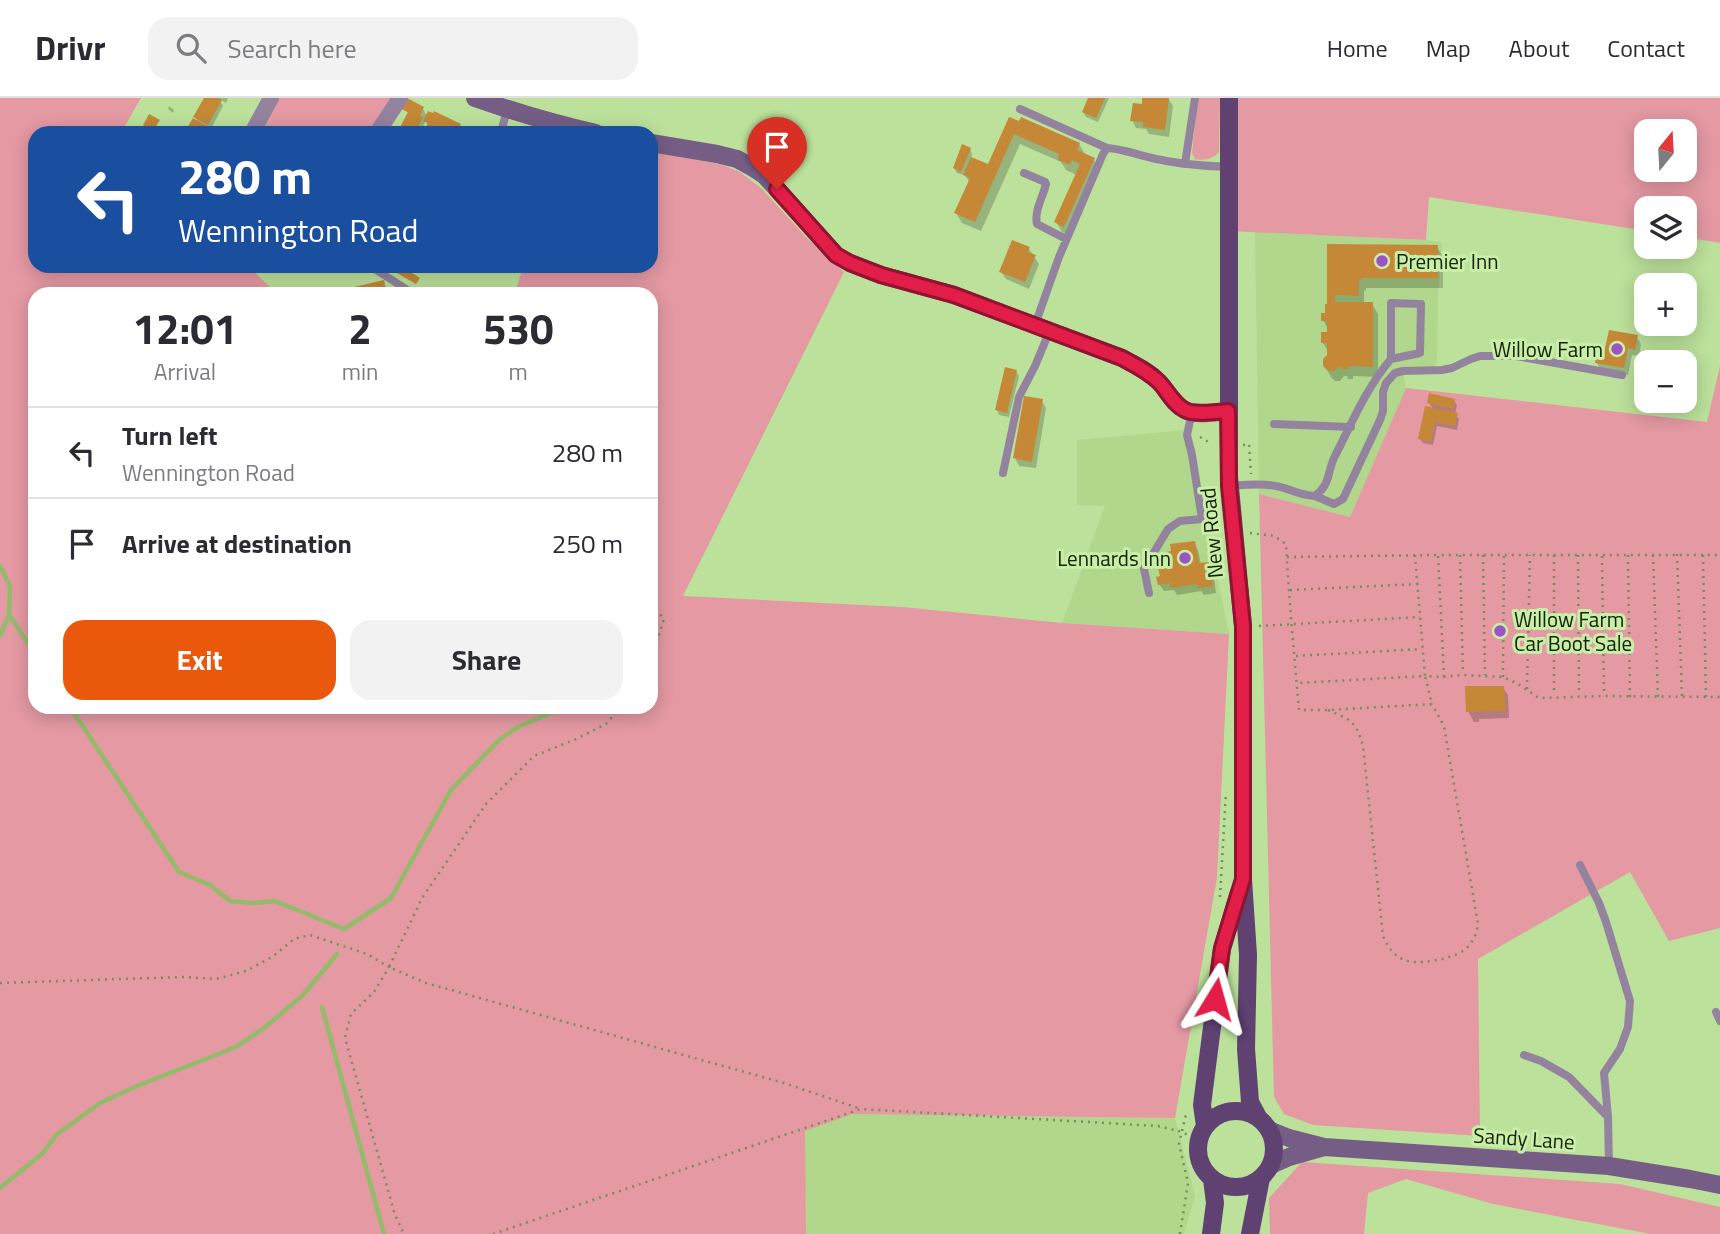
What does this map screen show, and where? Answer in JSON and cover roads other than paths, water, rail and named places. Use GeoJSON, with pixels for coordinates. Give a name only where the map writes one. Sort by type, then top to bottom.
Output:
{"type":"FeatureCollection","features":[{"type":"Feature","properties":{"kind":"main road"},"geometry":{"type":"LineString","coordinates":[[475,98],[570,126]]}},
{"type":"Feature","properties":{"kind":"main road","name":"New Road"},"geometry":{"type":"LineString","coordinates":[[1229,98],[1229,486],[1243,626],[1243,879],[1248,955],[1246,1049],[1250,1102],[1264,1124]]}},
{"type":"Feature","properties":{"kind":"main road"},"geometry":{"type":"LineString","coordinates":[[658,144],[717,154],[737,159],[750,166],[777,189],[836,255],[850,263],[881,275],[954,295],[1122,358],[1144,369],[1159,382],[1185,410],[1190,421],[1228,411]]}},
{"type":"Feature","properties":{"kind":"main road","name":"New Road"},"geometry":{"type":"LineString","coordinates":[[1202,1134],[1202,1105],[1222,948],[1243,879]]}},
{"type":"Feature","properties":{"kind":"main road"},"geometry":{"type":"LineString","coordinates":[[1250,1234],[1266,1172],[1274,1154],[1274,1141],[1264,1124],[1247,1112],[1224,1112],[1213,1118],[1202,1134],[1198,1151],[1200,1162],[1212,1179],[1237,1187],[1250,1185],[1266,1172]]}},
{"type":"Feature","properties":{"kind":"main road","name":"Sandy Lane"},"geometry":{"type":"LineString","coordinates":[[1264,1124],[1289,1138],[1324,1147],[1609,1166],[1720,1185]]}},
{"type":"Feature","properties":{"kind":"main road","name":"Sandy Lane"},"geometry":{"type":"LineString","coordinates":[[1266,1172],[1289,1157],[1324,1147]]}},
{"type":"Feature","properties":{"kind":"main road"},"geometry":{"type":"LineString","coordinates":[[1211,1234],[1215,1203],[1212,1179]]}},
{"type":"Feature","properties":{"kind":"street"},"geometry":{"type":"LineString","coordinates":[[256,126],[271,98]]}},
{"type":"Feature","properties":{"kind":"street"},"geometry":{"type":"LineString","coordinates":[[382,126],[400,98]]}},
{"type":"Feature","properties":{"kind":"lane"},"geometry":{"type":"LineString","coordinates":[[1185,164],[1195,98]]}},
{"type":"Feature","properties":{"kind":"lane"},"geometry":{"type":"LineString","coordinates":[[503,126],[507,109]]}},
{"type":"Feature","properties":{"kind":"lane"},"geometry":{"type":"LineString","coordinates":[[1020,109],[1107,149],[1185,164],[1229,167]]}},
{"type":"Feature","properties":{"kind":"lane"},"geometry":{"type":"LineString","coordinates":[[1003,473],[1019,397],[1066,239],[1107,149]]}},
{"type":"Feature","properties":{"kind":"lane"},"geometry":{"type":"LineString","coordinates":[[1024,173],[1046,184],[1035,219],[1037,224],[1066,239]]}},
{"type":"Feature","properties":{"kind":"lane"},"geometry":{"type":"LineString","coordinates":[[381,273],[403,287]]}},
{"type":"Feature","properties":{"kind":"lane"},"geometry":{"type":"LineString","coordinates":[[1315,496],[1323,489],[1333,461],[1367,393],[1391,359],[1391,303],[1421,304],[1420,354],[1391,359]]}},
{"type":"Feature","properties":{"kind":"lane"},"geometry":{"type":"LineString","coordinates":[[1229,486],[1277,486],[1334,504],[1343,499],[1380,420],[1386,383],[1395,373],[1442,370],[1471,359],[1495,355],[1516,356],[1622,375]]}},
{"type":"Feature","properties":{"kind":"lane"},"geometry":{"type":"LineString","coordinates":[[1149,593],[1144,569],[1168,529],[1180,521],[1202,519],[1192,455],[1186,435],[1190,421]]}},
{"type":"Feature","properties":{"kind":"lane"},"geometry":{"type":"LineString","coordinates":[[1274,424],[1351,427]]}},
{"type":"Feature","properties":{"kind":"lane"},"geometry":{"type":"LineString","coordinates":[[1580,865],[1606,922],[1630,1001],[1628,1027],[1620,1049],[1604,1073],[1609,1166]]}},
{"type":"Feature","properties":{"kind":"lane"},"geometry":{"type":"LineString","coordinates":[[1524,1055],[1569,1077],[1608,1116]]}},
{"type":"Feature","properties":{"kind":"waterway"},"geometry":{"type":"LineString","coordinates":[[0,566],[10,586],[9,615],[0,636]]}},
{"type":"Feature","properties":{"kind":"waterway"},"geometry":{"type":"LineString","coordinates":[[10,616],[28,643]]}},
{"type":"Feature","properties":{"kind":"waterway"},"geometry":{"type":"LineString","coordinates":[[75,714],[179,872],[210,885],[230,901],[275,901],[344,929],[391,898],[451,790],[499,740],[518,727],[548,714]]}},
{"type":"Feature","properties":{"kind":"waterway"},"geometry":{"type":"LineString","coordinates":[[0,1188],[43,1153],[56,1135],[100,1103],[236,1047],[264,1028],[303,995],[337,954]]}},
{"type":"Feature","properties":{"kind":"waterway"},"geometry":{"type":"LineString","coordinates":[[322,1007],[384,1234]]}},
{"type":"Feature","properties":{"kind":"place","name":"Premier Inn"},"geometry":{"type":"Point","coordinates":[1382,261]}},
{"type":"Feature","properties":{"kind":"place","name":"Willow Farm"},"geometry":{"type":"Point","coordinates":[1617,349]}},
{"type":"Feature","properties":{"kind":"place","name":"Lennards Inn"},"geometry":{"type":"Point","coordinates":[1185,558]}},
{"type":"Feature","properties":{"kind":"place","name":"Willow Farm Car Boot Sale"},"geometry":{"type":"Point","coordinates":[1500,631]}}]}
